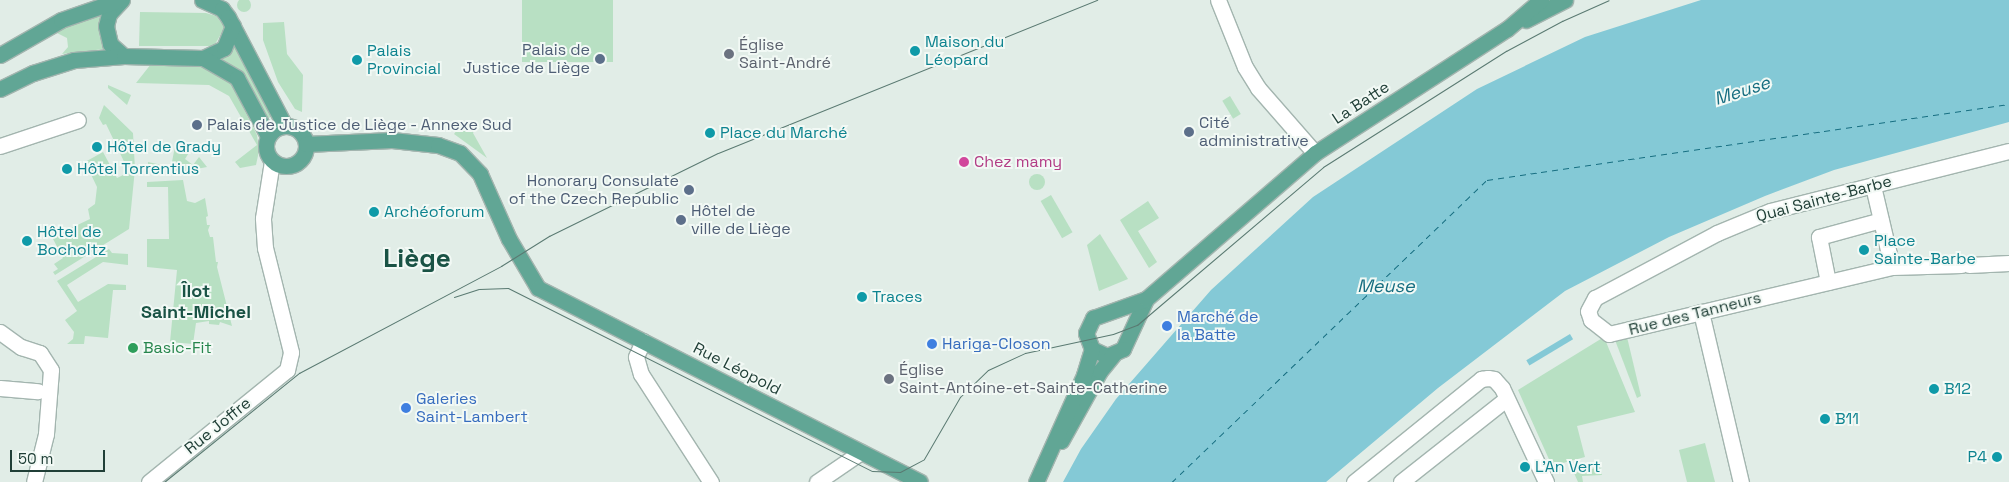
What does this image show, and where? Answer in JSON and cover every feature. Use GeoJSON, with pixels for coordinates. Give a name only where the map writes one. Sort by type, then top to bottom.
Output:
{"type":"FeatureCollection","features":[{"type":"Feature","properties":{"kind":"main road"},"geometry":{"type":"LineString","coordinates":[[0,55],[61,20],[120,0]]}},
{"type":"Feature","properties":{"kind":"main road"},"geometry":{"type":"LineString","coordinates":[[120,0],[109,14],[106,26],[110,44],[124,56]]}},
{"type":"Feature","properties":{"kind":"main road"},"geometry":{"type":"LineString","coordinates":[[202,58],[237,78],[268,136],[265,149],[272,161],[282,167],[296,164],[305,154],[306,144],[300,132],[284,126],[233,26],[222,9],[208,0]]}},
{"type":"Feature","properties":{"kind":"main road","name":"La Batte"},"geometry":{"type":"LineString","coordinates":[[1507,29],[1541,0]]}},
{"type":"Feature","properties":{"kind":"main road","name":"La Batte"},"geometry":{"type":"LineString","coordinates":[[1146,299],[1315,153],[1507,29],[1565,0]]}},
{"type":"Feature","properties":{"kind":"main road"},"geometry":{"type":"LineString","coordinates":[[0,89],[33,74],[74,60],[124,56],[202,58],[224,48],[233,26]]}},
{"type":"Feature","properties":{"kind":"main road"},"geometry":{"type":"LineString","coordinates":[[268,136],[284,126]]}},
{"type":"Feature","properties":{"kind":"main road","name":"Rue Léopold"},"geometry":{"type":"LineString","coordinates":[[306,144],[410,141],[438,145],[460,153],[480,174],[509,240],[538,288],[918,482]]}},
{"type":"Feature","properties":{"kind":"main road"},"geometry":{"type":"LineString","coordinates":[[1113,355],[1101,355],[1092,349],[1086,340],[1087,328],[1098,315],[1110,314],[1146,299]]}},
{"type":"Feature","properties":{"kind":"main road"},"geometry":{"type":"LineString","coordinates":[[1044,465],[1073,421],[1100,371],[1113,355],[1126,344],[1128,333],[1146,299]]}},
{"type":"Feature","properties":{"kind":"main road"},"geometry":{"type":"LineString","coordinates":[[1110,314],[1120,318],[1128,333]]}},
{"type":"Feature","properties":{"kind":"main road"},"geometry":{"type":"LineString","coordinates":[[1036,482],[1084,375],[1092,349]]}},
{"type":"Feature","properties":{"kind":"street"},"geometry":{"type":"LineString","coordinates":[[1218,0],[1244,67],[1258,88],[1315,153]]}},
{"type":"Feature","properties":{"kind":"street"},"geometry":{"type":"LineString","coordinates":[[6,145],[78,120]]}},
{"type":"Feature","properties":{"kind":"street","name":"Quai Sainte-Barbe"},"geometry":{"type":"LineString","coordinates":[[1594,298],[1717,233],[1770,211],[2009,151]]}},
{"type":"Feature","properties":{"kind":"street","name":"Rue Joffre"},"geometry":{"type":"LineString","coordinates":[[149,482],[287,370],[292,352],[265,248],[263,218],[272,161]]}},
{"type":"Feature","properties":{"kind":"street"},"geometry":{"type":"LineString","coordinates":[[1873,186],[1892,267]]}},
{"type":"Feature","properties":{"kind":"street"},"geometry":{"type":"LineString","coordinates":[[1881,220],[1819,237],[1828,282],[1892,267],[2009,263]]}},
{"type":"Feature","properties":{"kind":"street","name":"Rue des Tanneurs"},"geometry":{"type":"LineString","coordinates":[[1594,298],[1588,305],[1591,320],[1609,334],[1828,282]]}},
{"type":"Feature","properties":{"kind":"street"},"geometry":{"type":"LineString","coordinates":[[1701,312],[1741,482]]}},
{"type":"Feature","properties":{"kind":"street"},"geometry":{"type":"LineString","coordinates":[[0,332],[21,348],[40,353],[49,363],[51,393],[42,449],[34,482]]}},
{"type":"Feature","properties":{"kind":"street"},"geometry":{"type":"LineString","coordinates":[[643,341],[636,357],[641,374],[711,482]]}},
{"type":"Feature","properties":{"kind":"street"},"geometry":{"type":"LineString","coordinates":[[1354,482],[1481,379],[1488,378],[1498,382],[1546,482]]}},
{"type":"Feature","properties":{"kind":"street"},"geometry":{"type":"LineString","coordinates":[[0,388],[38,391]]}},
{"type":"Feature","properties":{"kind":"street"},"geometry":{"type":"LineString","coordinates":[[1402,482],[1506,399]]}},
{"type":"Feature","properties":{"kind":"street"},"geometry":{"type":"LineString","coordinates":[[817,482],[861,452]]}},
{"type":"Feature","properties":{"kind":"green space"},"geometry":{"type":"Polygon","coordinates":[[[241,-2],[247,-2],[251,5],[247,12],[241,12],[237,8],[237,2],[241,-2]]]}},
{"type":"Feature","properties":{"kind":"green space"},"geometry":{"type":"Polygon","coordinates":[[[522,0],[613,0],[613,62],[522,62],[522,0]]]}},
{"type":"Feature","properties":{"kind":"green space"},"geometry":{"type":"Polygon","coordinates":[[[140,12],[206,13],[216,16],[225,27],[214,46],[139,46],[140,12]]]}},
{"type":"Feature","properties":{"kind":"green space"},"geometry":{"type":"Polygon","coordinates":[[[101,14],[99,34],[104,49],[62,54],[68,47],[67,38],[55,32],[101,14]]]}},
{"type":"Feature","properties":{"kind":"green space"},"geometry":{"type":"Polygon","coordinates":[[[284,22],[287,54],[303,75],[302,112],[295,109],[278,82],[263,40],[263,23],[284,22]]]}},
{"type":"Feature","properties":{"kind":"green space"},"geometry":{"type":"Polygon","coordinates":[[[233,41],[275,115],[264,120],[214,58],[233,41]]]}},
{"type":"Feature","properties":{"kind":"green space"},"geometry":{"type":"Polygon","coordinates":[[[151,64],[201,66],[231,83],[257,135],[259,151],[256,165],[240,168],[235,162],[257,145],[229,96],[209,85],[136,83],[151,64]]]}},
{"type":"Feature","properties":{"kind":"green space"},"geometry":{"type":"Polygon","coordinates":[[[108,85],[131,95],[127,105],[108,88],[108,85]]]}},
{"type":"Feature","properties":{"kind":"green space"},"geometry":{"type":"Polygon","coordinates":[[[1230,96],[1241,114],[1233,119],[1222,101],[1230,96]]]}},
{"type":"Feature","properties":{"kind":"green space"},"geometry":{"type":"Polygon","coordinates":[[[104,105],[133,133],[135,169],[129,229],[55,275],[53,272],[58,269],[54,264],[63,258],[52,237],[90,219],[88,209],[95,204],[97,187],[85,162],[103,152],[117,178],[129,172],[106,124],[103,125],[99,118],[104,105]]]}},
{"type":"Feature","properties":{"kind":"green space"},"geometry":{"type":"Polygon","coordinates":[[[472,124],[477,126],[473,133],[487,158],[454,134],[460,126],[472,124]]]}},
{"type":"Feature","properties":{"kind":"green space"},"geometry":{"type":"Polygon","coordinates":[[[176,141],[190,151],[185,159],[193,165],[199,157],[207,167],[181,172],[148,165],[148,162],[171,167],[176,141]]]}},
{"type":"Feature","properties":{"kind":"green space"},"geometry":{"type":"Polygon","coordinates":[[[1037,174],[1045,182],[1037,190],[1029,182],[1037,174]]]}},
{"type":"Feature","properties":{"kind":"green space"},"geometry":{"type":"Polygon","coordinates":[[[183,180],[187,201],[195,203],[205,198],[208,216],[206,217],[207,225],[210,225],[208,230],[210,237],[213,237],[216,262],[218,262],[217,267],[232,326],[220,322],[219,325],[209,324],[209,321],[196,323],[193,344],[170,342],[177,270],[147,267],[147,239],[169,239],[168,187],[147,187],[147,182],[183,180]]]}},
{"type":"Feature","properties":{"kind":"green space"},"geometry":{"type":"Polygon","coordinates":[[[1051,195],[1072,232],[1062,238],[1041,201],[1051,195]]]}},
{"type":"Feature","properties":{"kind":"green space"},"geometry":{"type":"Polygon","coordinates":[[[1148,201],[1159,218],[1138,231],[1157,262],[1149,268],[1120,220],[1148,201]]]}},
{"type":"Feature","properties":{"kind":"green space"},"geometry":{"type":"Polygon","coordinates":[[[1100,234],[1128,279],[1099,291],[1087,245],[1100,234]]]}},
{"type":"Feature","properties":{"kind":"green space"},"geometry":{"type":"Polygon","coordinates":[[[109,249],[112,253],[128,254],[128,265],[103,262],[67,285],[78,302],[108,284],[126,285],[126,290],[113,290],[108,338],[85,336],[84,344],[67,344],[73,339],[74,332],[65,320],[77,311],[57,281],[109,249]]]}},
{"type":"Feature","properties":{"kind":"green space"},"geometry":{"type":"Polygon","coordinates":[[[1604,337],[1635,412],[1577,426],[1585,457],[1552,466],[1518,390],[1604,337]]]}},
{"type":"Feature","properties":{"kind":"green space"},"geometry":{"type":"Polygon","coordinates":[[[1627,337],[1641,396],[1637,398],[1615,340],[1627,337]]]}},
{"type":"Feature","properties":{"kind":"green space"},"geometry":{"type":"Polygon","coordinates":[[[1705,443],[1715,482],[1687,482],[1679,450],[1705,443]]]}},
{"type":"Feature","properties":{"kind":"green space"},"geometry":{"type":"Polygon","coordinates":[[[1600,467],[1602,475],[1582,476],[1583,482],[1578,482],[1574,473],[1600,467]]]}},
{"type":"Feature","properties":{"kind":"water","name":"Meuse"},"geometry":{"type":"Polygon","coordinates":[[[1701,0],[2009,0],[2009,122],[1834,170],[1765,196],[1669,237],[1565,291],[1438,388],[1326,482],[1063,482],[1081,449],[1116,399],[1211,290],[1313,197],[1477,89],[1585,37],[1701,0]]]}},
{"type":"Feature","properties":{"kind":"water"},"geometry":{"type":"Polygon","coordinates":[[[1570,334],[1573,339],[1529,365],[1526,360],[1570,334]]]}},
{"type":"Feature","properties":{"kind":"ferry route"},"geometry":{"type":"LineString","coordinates":[[1172,482],[1487,180],[2009,104]]}},
{"type":"Feature","properties":{"kind":"tram line"},"geometry":{"type":"LineString","coordinates":[[164,482],[299,373],[501,266],[549,236],[718,153],[1097,0]]}},
{"type":"Feature","properties":{"kind":"tram line"},"geometry":{"type":"LineString","coordinates":[[454,297],[479,289],[508,288],[872,471],[900,472],[924,459],[960,397],[988,370],[1025,353],[1113,334],[1137,325],[1323,167],[1506,51],[1562,21],[1609,0]]}},
{"type":"Feature","properties":{"kind":"place","name":"Maison du Léopard"},"geometry":{"type":"Point","coordinates":[915,51]}},
{"type":"Feature","properties":{"kind":"place","name":"Église Saint-André"},"geometry":{"type":"Point","coordinates":[729,54]}},
{"type":"Feature","properties":{"kind":"place","name":"Palais de Justice de Liège"},"geometry":{"type":"Point","coordinates":[600,59]}},
{"type":"Feature","properties":{"kind":"place","name":"Palais Provincial"},"geometry":{"type":"Point","coordinates":[357,60]}},
{"type":"Feature","properties":{"kind":"place","name":"Palais de Justice de Liège - Annexe Sud"},"geometry":{"type":"Point","coordinates":[197,125]}},
{"type":"Feature","properties":{"kind":"place","name":"Cité administrative"},"geometry":{"type":"Point","coordinates":[1189,132]}},
{"type":"Feature","properties":{"kind":"place","name":"Place du Marché"},"geometry":{"type":"Point","coordinates":[710,133]}},
{"type":"Feature","properties":{"kind":"place","name":"Hôtel de Grady"},"geometry":{"type":"Point","coordinates":[97,147]}},
{"type":"Feature","properties":{"kind":"place","name":"Chez mamy"},"geometry":{"type":"Point","coordinates":[964,162]}},
{"type":"Feature","properties":{"kind":"place","name":"Hôtel Torrentius"},"geometry":{"type":"Point","coordinates":[67,169]}},
{"type":"Feature","properties":{"kind":"place","name":"Honorary Consulate of the Czech Republic"},"geometry":{"type":"Point","coordinates":[689,190]}},
{"type":"Feature","properties":{"kind":"place","name":"Archéoforum"},"geometry":{"type":"Point","coordinates":[374,212]}},
{"type":"Feature","properties":{"kind":"place","name":"Hôtel de ville de Liège"},"geometry":{"type":"Point","coordinates":[681,220]}},
{"type":"Feature","properties":{"kind":"place","name":"Hôtel de Bocholtz"},"geometry":{"type":"Point","coordinates":[27,241]}},
{"type":"Feature","properties":{"kind":"place","name":"Place Sainte-Barbe"},"geometry":{"type":"Point","coordinates":[1864,250]}},
{"type":"Feature","properties":{"kind":"place","name":"Traces"},"geometry":{"type":"Point","coordinates":[862,297]}},
{"type":"Feature","properties":{"kind":"place","name":"Marché de la Batte"},"geometry":{"type":"Point","coordinates":[1167,326]}},
{"type":"Feature","properties":{"kind":"place","name":"Hariga-Closon"},"geometry":{"type":"Point","coordinates":[932,344]}},
{"type":"Feature","properties":{"kind":"place","name":"Basic-Fit"},"geometry":{"type":"Point","coordinates":[133,348]}},
{"type":"Feature","properties":{"kind":"place","name":"Église Saint-Antoine-et-Sainte-Catherine"},"geometry":{"type":"Point","coordinates":[889,379]}},
{"type":"Feature","properties":{"kind":"place","name":"B12"},"geometry":{"type":"Point","coordinates":[1934,389]}},
{"type":"Feature","properties":{"kind":"place","name":"Galeries Saint-Lambert"},"geometry":{"type":"Point","coordinates":[406,408]}},
{"type":"Feature","properties":{"kind":"place","name":"B11"},"geometry":{"type":"Point","coordinates":[1825,419]}},
{"type":"Feature","properties":{"kind":"place","name":"P4"},"geometry":{"type":"Point","coordinates":[1997,457]}},
{"type":"Feature","properties":{"kind":"place","name":"L'An Vert"},"geometry":{"type":"Point","coordinates":[1525,467]}},
{"type":"Feature","properties":{"kind":"district","name":"Liège"},"geometry":{"type":"Point","coordinates":[417,259]}},
{"type":"Feature","properties":{"kind":"district","name":"Îlot Saint-Michel"},"geometry":{"type":"Point","coordinates":[196,302]}}]}
